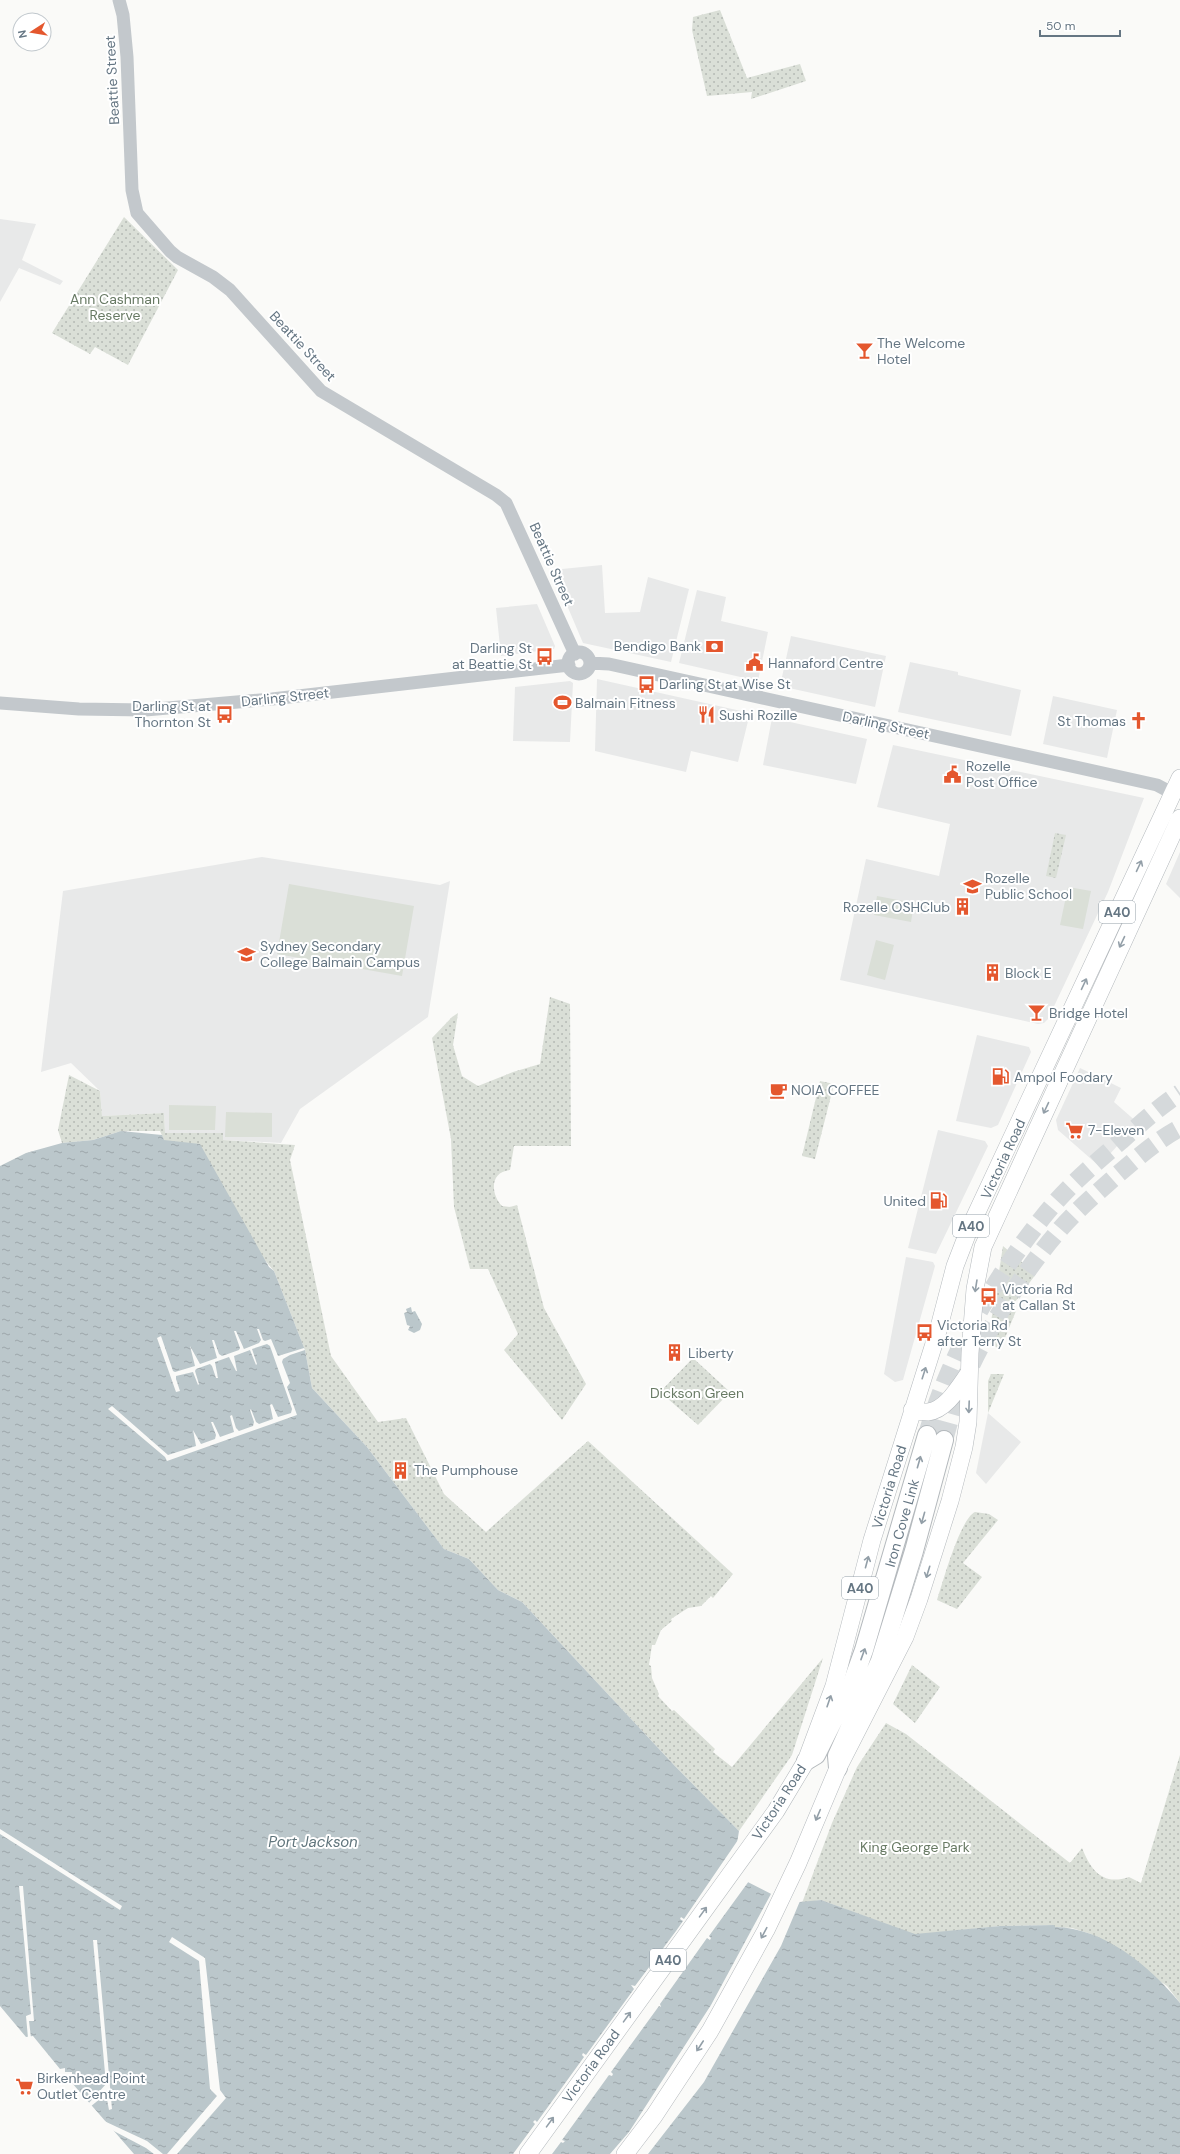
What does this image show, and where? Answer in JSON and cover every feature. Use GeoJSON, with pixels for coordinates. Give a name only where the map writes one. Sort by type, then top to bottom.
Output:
{"type":"FeatureCollection","features":[{"type":"Feature","properties":{"kind":"highway","name":"Victoria Road"},"geometry":{"type":"LineString","coordinates":[[528,2154],[776,1811],[805,1762],[834,1686],[872,1540],[938,1331],[960,1253],[1056,1044],[1176,795],[1180,778]]}},
{"type":"Feature","properties":{"kind":"highway","name":"Victoria Road"},"geometry":{"type":"LineString","coordinates":[[625,2154],[654,2116],[710,2031],[766,1930],[795,1870],[836,1773],[893,1663],[919,1600],[958,1472],[968,1422],[969,1373],[975,1289],[983,1247],[1180,818]]}},
{"type":"Feature","properties":{"kind":"highway"},"geometry":{"type":"LineString","coordinates":[[1056,1044],[1064,1053],[1066,1065]]}},
{"type":"Feature","properties":{"kind":"highway"},"geometry":{"type":"LineString","coordinates":[[912,1410],[928,1412],[938,1409],[955,1393],[969,1373]]}},
{"type":"Feature","properties":{"kind":"highway","name":"Iron Cove Link"},"geometry":{"type":"LineString","coordinates":[[805,1762],[816,1755],[852,1683],[935,1437],[914,1551],[880,1661],[837,1756],[836,1773]]}},
{"type":"Feature","properties":{"kind":"street","name":"Beattie Street"},"geometry":{"type":"LineString","coordinates":[[119,0],[123,15],[127,57],[132,190],[134,206],[140,218],[177,257],[213,277],[230,290],[321,391],[479,484],[506,503],[575,654]]}},
{"type":"Feature","properties":{"kind":"street"},"geometry":{"type":"LineString","coordinates":[[575,654],[585,654],[590,663],[586,672],[580,674],[574,673],[569,665],[570,658],[575,654]]}},
{"type":"Feature","properties":{"kind":"street","name":"Darling Street"},"geometry":{"type":"LineString","coordinates":[[590,663],[609,664],[1038,758],[1157,785],[1176,795]]}},
{"type":"Feature","properties":{"kind":"street","name":"Darling Street"},"geometry":{"type":"LineString","coordinates":[[0,703],[79,709],[145,710],[272,700],[569,665]]}},
{"type":"Feature","properties":{"kind":"shaded area"},"geometry":{"type":"Polygon","coordinates":[[[0,219],[36,224],[22,260],[63,281],[60,285],[19,268],[0,302],[0,219]]]}},
{"type":"Feature","properties":{"kind":"shaded area"},"geometry":{"type":"Polygon","coordinates":[[[602,565],[605,613],[640,612],[648,577],[689,589],[671,662],[583,643],[552,570],[602,565]]]}},
{"type":"Feature","properties":{"kind":"shaded area"},"geometry":{"type":"Polygon","coordinates":[[[697,590],[726,597],[721,621],[768,632],[758,681],[679,663],[697,590]]]}},
{"type":"Feature","properties":{"kind":"shaded area"},"geometry":{"type":"Polygon","coordinates":[[[537,604],[555,646],[554,649],[501,656],[496,608],[537,604]]]}},
{"type":"Feature","properties":{"kind":"shaded area"},"geometry":{"type":"Polygon","coordinates":[[[791,636],[886,656],[875,707],[780,686],[791,636]]]}},
{"type":"Feature","properties":{"kind":"shaded area"},"geometry":{"type":"Polygon","coordinates":[[[910,662],[958,672],[958,675],[1021,690],[1011,736],[898,712],[910,662]]]}},
{"type":"Feature","properties":{"kind":"shaded area"},"geometry":{"type":"Polygon","coordinates":[[[597,679],[750,713],[738,762],[691,751],[686,772],[595,751],[597,679]]]}},
{"type":"Feature","properties":{"kind":"shaded area"},"geometry":{"type":"Polygon","coordinates":[[[570,681],[573,683],[570,742],[513,741],[515,687],[570,681]]]}},
{"type":"Feature","properties":{"kind":"shaded area"},"geometry":{"type":"Polygon","coordinates":[[[1053,696],[1117,710],[1107,758],[1043,744],[1053,696]]]}},
{"type":"Feature","properties":{"kind":"shaded area"},"geometry":{"type":"Polygon","coordinates":[[[772,718],[867,739],[856,784],[763,765],[772,718]]]}},
{"type":"Feature","properties":{"kind":"shaded area","name":"Rozelle Public School"},"geometry":{"type":"Polygon","coordinates":[[[893,745],[1144,798],[1108,892],[1048,1019],[1044,1023],[1038,1024],[840,980],[866,859],[939,876],[950,824],[877,807],[893,745]]]}},
{"type":"Feature","properties":{"kind":"shaded area"},"geometry":{"type":"Polygon","coordinates":[[[1180,852],[1180,898],[1166,884],[1180,852]]]}},
{"type":"Feature","properties":{"kind":"shaded area","name":"Sydney Secondary College Balmain Campus"},"geometry":{"type":"Polygon","coordinates":[[[262,857],[440,885],[450,881],[428,1017],[300,1109],[281,1143],[223,1140],[223,1133],[165,1133],[164,1113],[102,1116],[100,1091],[71,1063],[41,1072],[63,891],[262,857]]]}},
{"type":"Feature","properties":{"kind":"shaded area"},"geometry":{"type":"Polygon","coordinates":[[[977,1035],[1029,1047],[1031,1052],[998,1125],[991,1128],[956,1121],[977,1035]]]}},
{"type":"Feature","properties":{"kind":"shaded area"},"geometry":{"type":"Polygon","coordinates":[[[1080,1068],[1121,1088],[1114,1102],[1138,1123],[1099,1166],[1058,1130],[1056,1120],[1080,1068]]]}},
{"type":"Feature","properties":{"kind":"shaded area"},"geometry":{"type":"Polygon","coordinates":[[[938,1130],[985,1141],[988,1146],[936,1254],[908,1248],[938,1130]]]}},
{"type":"Feature","properties":{"kind":"shaded area"},"geometry":{"type":"Polygon","coordinates":[[[906,1257],[933,1262],[935,1266],[903,1380],[895,1382],[884,1374],[906,1257]]]}},
{"type":"Feature","properties":{"kind":"shaded area"},"geometry":{"type":"Polygon","coordinates":[[[988,1413],[1021,1442],[986,1484],[976,1473],[988,1413]]]}},
{"type":"Feature","properties":{"kind":"green space"},"geometry":{"type":"Polygon","coordinates":[[[720,10],[747,78],[800,64],[806,81],[751,99],[752,92],[707,96],[692,30],[693,17],[720,10]]]}},
{"type":"Feature","properties":{"kind":"green space","name":"Ann Cashman Reserve"},"geometry":{"type":"Polygon","coordinates":[[[124,217],[178,270],[128,365],[95,347],[90,354],[52,333],[124,217]]]}},
{"type":"Feature","properties":{"kind":"green space"},"geometry":{"type":"Polygon","coordinates":[[[1055,833],[1066,835],[1056,878],[1046,876],[1055,833]]]}},
{"type":"Feature","properties":{"kind":"green space"},"geometry":{"type":"Polygon","coordinates":[[[289,884],[414,906],[402,976],[277,954],[289,884]]]}},
{"type":"Feature","properties":{"kind":"green space"},"geometry":{"type":"Polygon","coordinates":[[[1068,887],[1091,891],[1083,929],[1060,925],[1068,887]]]}},
{"type":"Feature","properties":{"kind":"green space"},"geometry":{"type":"Polygon","coordinates":[[[877,896],[914,903],[911,922],[874,915],[877,896]]]}},
{"type":"Feature","properties":{"kind":"green space"},"geometry":{"type":"Polygon","coordinates":[[[876,940],[894,945],[885,980],[867,975],[876,940]]]}},
{"type":"Feature","properties":{"kind":"green space"},"geometry":{"type":"Polygon","coordinates":[[[550,997],[570,1004],[571,1146],[514,1146],[510,1170],[498,1175],[495,1179],[494,1190],[498,1201],[502,1206],[510,1207],[517,1205],[544,1308],[586,1384],[562,1420],[504,1350],[518,1334],[488,1269],[470,1269],[454,1207],[451,1139],[432,1038],[452,1017],[458,1013],[453,1045],[462,1076],[478,1086],[513,1072],[540,1064],[550,997]]]}},
{"type":"Feature","properties":{"kind":"green space"},"geometry":{"type":"Polygon","coordinates":[[[69,1075],[100,1091],[102,1116],[164,1113],[165,1133],[223,1133],[223,1140],[295,1145],[290,1160],[331,1356],[378,1422],[406,1418],[444,1494],[486,1532],[588,1441],[733,1574],[713,1598],[711,1596],[701,1606],[688,1608],[671,1619],[672,1621],[661,1630],[655,1645],[652,1645],[649,1665],[651,1666],[652,1678],[659,1694],[658,1696],[672,1711],[674,1710],[715,1749],[713,1752],[732,1767],[823,1658],[792,1755],[739,1831],[674,1765],[522,1602],[498,1590],[469,1559],[444,1549],[367,1447],[312,1388],[305,1350],[274,1271],[164,1140],[160,1131],[121,1131],[93,1140],[62,1143],[58,1130],[69,1075]]]}},
{"type":"Feature","properties":{"kind":"green space"},"geometry":{"type":"Polygon","coordinates":[[[820,1081],[834,1084],[815,1159],[802,1156],[820,1081]]]}},
{"type":"Feature","properties":{"kind":"green space"},"geometry":{"type":"Polygon","coordinates":[[[169,1105],[216,1106],[215,1130],[169,1130],[169,1105]]]}},
{"type":"Feature","properties":{"kind":"green space"},"geometry":{"type":"Polygon","coordinates":[[[226,1112],[272,1113],[272,1137],[225,1137],[226,1112]]]}},
{"type":"Feature","properties":{"kind":"green space"},"geometry":{"type":"Polygon","coordinates":[[[1003,1246],[1036,1274],[1012,1306],[1016,1311],[1000,1350],[988,1341],[1003,1246]]]}},
{"type":"Feature","properties":{"kind":"green space","name":"Dickson Green"},"geometry":{"type":"Polygon","coordinates":[[[693,1358],[730,1392],[698,1425],[660,1392],[693,1358]]]}},
{"type":"Feature","properties":{"kind":"green space"},"geometry":{"type":"Polygon","coordinates":[[[991,1374],[1004,1374],[988,1413],[988,1381],[991,1374]]]}},
{"type":"Feature","properties":{"kind":"green space"},"geometry":{"type":"Polygon","coordinates":[[[975,1512],[989,1514],[998,1520],[963,1563],[982,1577],[957,1609],[937,1600],[958,1538],[969,1517],[975,1512]]]}},
{"type":"Feature","properties":{"kind":"green space"},"geometry":{"type":"Polygon","coordinates":[[[912,1665],[940,1687],[915,1723],[893,1704],[912,1665]]]}},
{"type":"Feature","properties":{"kind":"green space","name":"King George Park"},"geometry":{"type":"Polygon","coordinates":[[[886,1723],[906,1734],[1070,1863],[1082,1848],[1089,1863],[1105,1878],[1120,1879],[1129,1877],[1141,1883],[1180,1755],[1180,2003],[1167,1986],[1091,1934],[1072,1928],[1054,1927],[1054,1925],[1000,1926],[915,1935],[821,1900],[802,1903],[832,1823],[857,1767],[886,1723]]]}},
{"type":"Feature","properties":{"kind":"water","name":"Port Jackson"},"geometry":{"type":"Polygon","coordinates":[[[121,1131],[162,1135],[164,1140],[200,1144],[269,1267],[274,1271],[305,1350],[312,1388],[367,1447],[444,1549],[469,1559],[498,1590],[522,1602],[674,1765],[739,1831],[732,1874],[789,1903],[821,1900],[915,1934],[1000,1926],[1054,1925],[1055,1927],[1073,1929],[1091,1934],[1108,1942],[1125,1952],[1155,1976],[1180,2003],[1180,2154],[134,2154],[72,2083],[72,2072],[65,2072],[65,2068],[60,2069],[33,2036],[26,2037],[0,2006],[0,1166],[26,1153],[62,1143],[93,1140],[121,1131]]]}},
{"type":"Feature","properties":{"kind":"water"},"geometry":{"type":"Polygon","coordinates":[[[411,1307],[412,1312],[415,1311],[422,1324],[420,1330],[414,1333],[408,1330],[410,1326],[407,1325],[404,1313],[407,1312],[406,1309],[411,1307]]]}},
{"type":"Feature","properties":{"kind":"pier"},"geometry":{"type":"Polygon","coordinates":[[[257,1329],[259,1329],[263,1340],[265,1341],[271,1339],[278,1356],[304,1348],[305,1350],[290,1355],[283,1359],[282,1362],[290,1383],[287,1387],[297,1415],[167,1461],[165,1457],[108,1409],[112,1406],[168,1455],[196,1446],[193,1430],[201,1444],[215,1439],[216,1435],[211,1422],[213,1422],[220,1437],[234,1432],[230,1416],[232,1415],[236,1428],[239,1431],[253,1426],[254,1422],[251,1409],[256,1422],[259,1424],[273,1419],[270,1405],[272,1404],[278,1417],[291,1413],[292,1409],[270,1346],[267,1344],[252,1349],[257,1364],[256,1365],[250,1350],[234,1356],[237,1371],[229,1357],[215,1362],[218,1378],[216,1378],[210,1364],[196,1369],[195,1371],[198,1385],[193,1372],[176,1376],[180,1391],[176,1392],[157,1338],[161,1336],[173,1371],[175,1372],[195,1366],[190,1346],[200,1364],[217,1358],[212,1340],[214,1340],[219,1354],[222,1356],[239,1350],[240,1348],[234,1331],[236,1331],[244,1349],[259,1343],[261,1340],[257,1329]]]}},
{"type":"Feature","properties":{"kind":"pier"},"geometry":{"type":"Polygon","coordinates":[[[0,1829],[122,1906],[120,1910],[0,1834],[0,1829]]]}},
{"type":"Feature","properties":{"kind":"pier"},"geometry":{"type":"Polygon","coordinates":[[[740,1837],[734,1873],[749,1881],[709,1936],[711,1938],[710,1940],[707,1938],[660,2004],[661,2007],[659,2006],[611,2072],[613,2074],[612,2076],[609,2075],[562,2140],[565,2141],[563,2143],[561,2142],[552,2154],[513,2154],[535,2124],[533,2122],[535,2120],[537,2122],[584,2057],[582,2055],[583,2053],[586,2055],[634,1989],[631,1985],[635,1986],[676,1931],[683,1921],[680,1919],[681,1917],[684,1919],[740,1837]]]}},
{"type":"Feature","properties":{"kind":"pier"},"geometry":{"type":"Polygon","coordinates":[[[19,1886],[23,1886],[34,2021],[29,2021],[31,2038],[28,2038],[26,2016],[31,2014],[19,1886]]]}},
{"type":"Feature","properties":{"kind":"pier"},"geometry":{"type":"Polygon","coordinates":[[[772,1892],[789,1901],[800,1901],[781,1946],[704,2082],[648,2154],[610,2154],[629,2132],[711,2005],[772,1892]]]}},
{"type":"Feature","properties":{"kind":"pier"},"geometry":{"type":"Polygon","coordinates":[[[172,1937],[205,1958],[220,2090],[226,2098],[177,2154],[167,2154],[217,2096],[210,2089],[199,1961],[169,1942],[172,1937]]]}},
{"type":"Feature","properties":{"kind":"pier"},"geometry":{"type":"Polygon","coordinates":[[[93,1940],[97,1940],[112,2109],[109,2110],[106,2094],[90,2107],[88,2104],[106,2084],[93,1940]]]}},
{"type":"Feature","properties":{"kind":"pier"},"geometry":{"type":"Polygon","coordinates":[[[102,2120],[147,2141],[163,2154],[154,2154],[146,2148],[110,2129],[102,2120]]]}},
{"type":"Feature","properties":{"kind":"tunnel"},"geometry":{"type":"LineString","coordinates":[[927,1435],[947,1377],[974,1320],[1006,1267],[1024,1242],[1052,1206],[1080,1177],[1150,1116],[1180,1093]]}},
{"type":"Feature","properties":{"kind":"tunnel"},"geometry":{"type":"LineString","coordinates":[[944,1440],[956,1400],[975,1358],[1013,1291],[1042,1251],[1085,1203],[1147,1150],[1180,1128]]}},
{"type":"Feature","properties":{"kind":"place","name":"The Welcome Hotel"},"geometry":{"type":"Point","coordinates":[864,351]}},
{"type":"Feature","properties":{"kind":"place","name":"Bendigo Bank"},"geometry":{"type":"Point","coordinates":[714,646]}},
{"type":"Feature","properties":{"kind":"place","name":"Darling St at Beattie St"},"geometry":{"type":"Point","coordinates":[545,656]}},
{"type":"Feature","properties":{"kind":"place","name":"Hannaford Centre"},"geometry":{"type":"Point","coordinates":[755,663]}},
{"type":"Feature","properties":{"kind":"place","name":"Darling St at Wise St"},"geometry":{"type":"Point","coordinates":[646,684]}},
{"type":"Feature","properties":{"kind":"place","name":"Balmain Fitness"},"geometry":{"type":"Point","coordinates":[562,703]}},
{"type":"Feature","properties":{"kind":"place","name":"Darling St at Thornton St"},"geometry":{"type":"Point","coordinates":[224,714]}},
{"type":"Feature","properties":{"kind":"place","name":"Sushi Rozille"},"geometry":{"type":"Point","coordinates":[706,715]}},
{"type":"Feature","properties":{"kind":"place","name":"St Thomas"},"geometry":{"type":"Point","coordinates":[1139,721]}},
{"type":"Feature","properties":{"kind":"place","name":"Rozelle Post Office"},"geometry":{"type":"Point","coordinates":[953,774]}},
{"type":"Feature","properties":{"kind":"place","name":"Rozelle Public School"},"geometry":{"type":"Point","coordinates":[972,886]}},
{"type":"Feature","properties":{"kind":"place","name":"Rozelle OSHClub"},"geometry":{"type":"Point","coordinates":[963,907]}},
{"type":"Feature","properties":{"kind":"place","name":"Sydney Secondary College Balmain Campus"},"geometry":{"type":"Point","coordinates":[247,954]}},
{"type":"Feature","properties":{"kind":"place","name":"Block E"},"geometry":{"type":"Point","coordinates":[992,973]}},
{"type":"Feature","properties":{"kind":"place","name":"Bridge Hotel"},"geometry":{"type":"Point","coordinates":[1036,1013]}},
{"type":"Feature","properties":{"kind":"place","name":"Ampol Foodary"},"geometry":{"type":"Point","coordinates":[1001,1077]}},
{"type":"Feature","properties":{"kind":"place","name":"NOIA COFFEE"},"geometry":{"type":"Point","coordinates":[778,1090]}},
{"type":"Feature","properties":{"kind":"place","name":"7-Eleven"},"geometry":{"type":"Point","coordinates":[1075,1130]}},
{"type":"Feature","properties":{"kind":"place","name":"United"},"geometry":{"type":"Point","coordinates":[939,1201]}},
{"type":"Feature","properties":{"kind":"place","name":"Victoria Rd at Callan St"},"geometry":{"type":"Point","coordinates":[989,1297]}},
{"type":"Feature","properties":{"kind":"place","name":"Victoria Rd after Terry St"},"geometry":{"type":"Point","coordinates":[924,1333]}},
{"type":"Feature","properties":{"kind":"place","name":"Liberty"},"geometry":{"type":"Point","coordinates":[675,1353]}},
{"type":"Feature","properties":{"kind":"place","name":"The Pumphouse"},"geometry":{"type":"Point","coordinates":[401,1470]}},
{"type":"Feature","properties":{"kind":"place","name":"Birkenhead Point Outlet Centre"},"geometry":{"type":"Point","coordinates":[24,2086]}}]}
